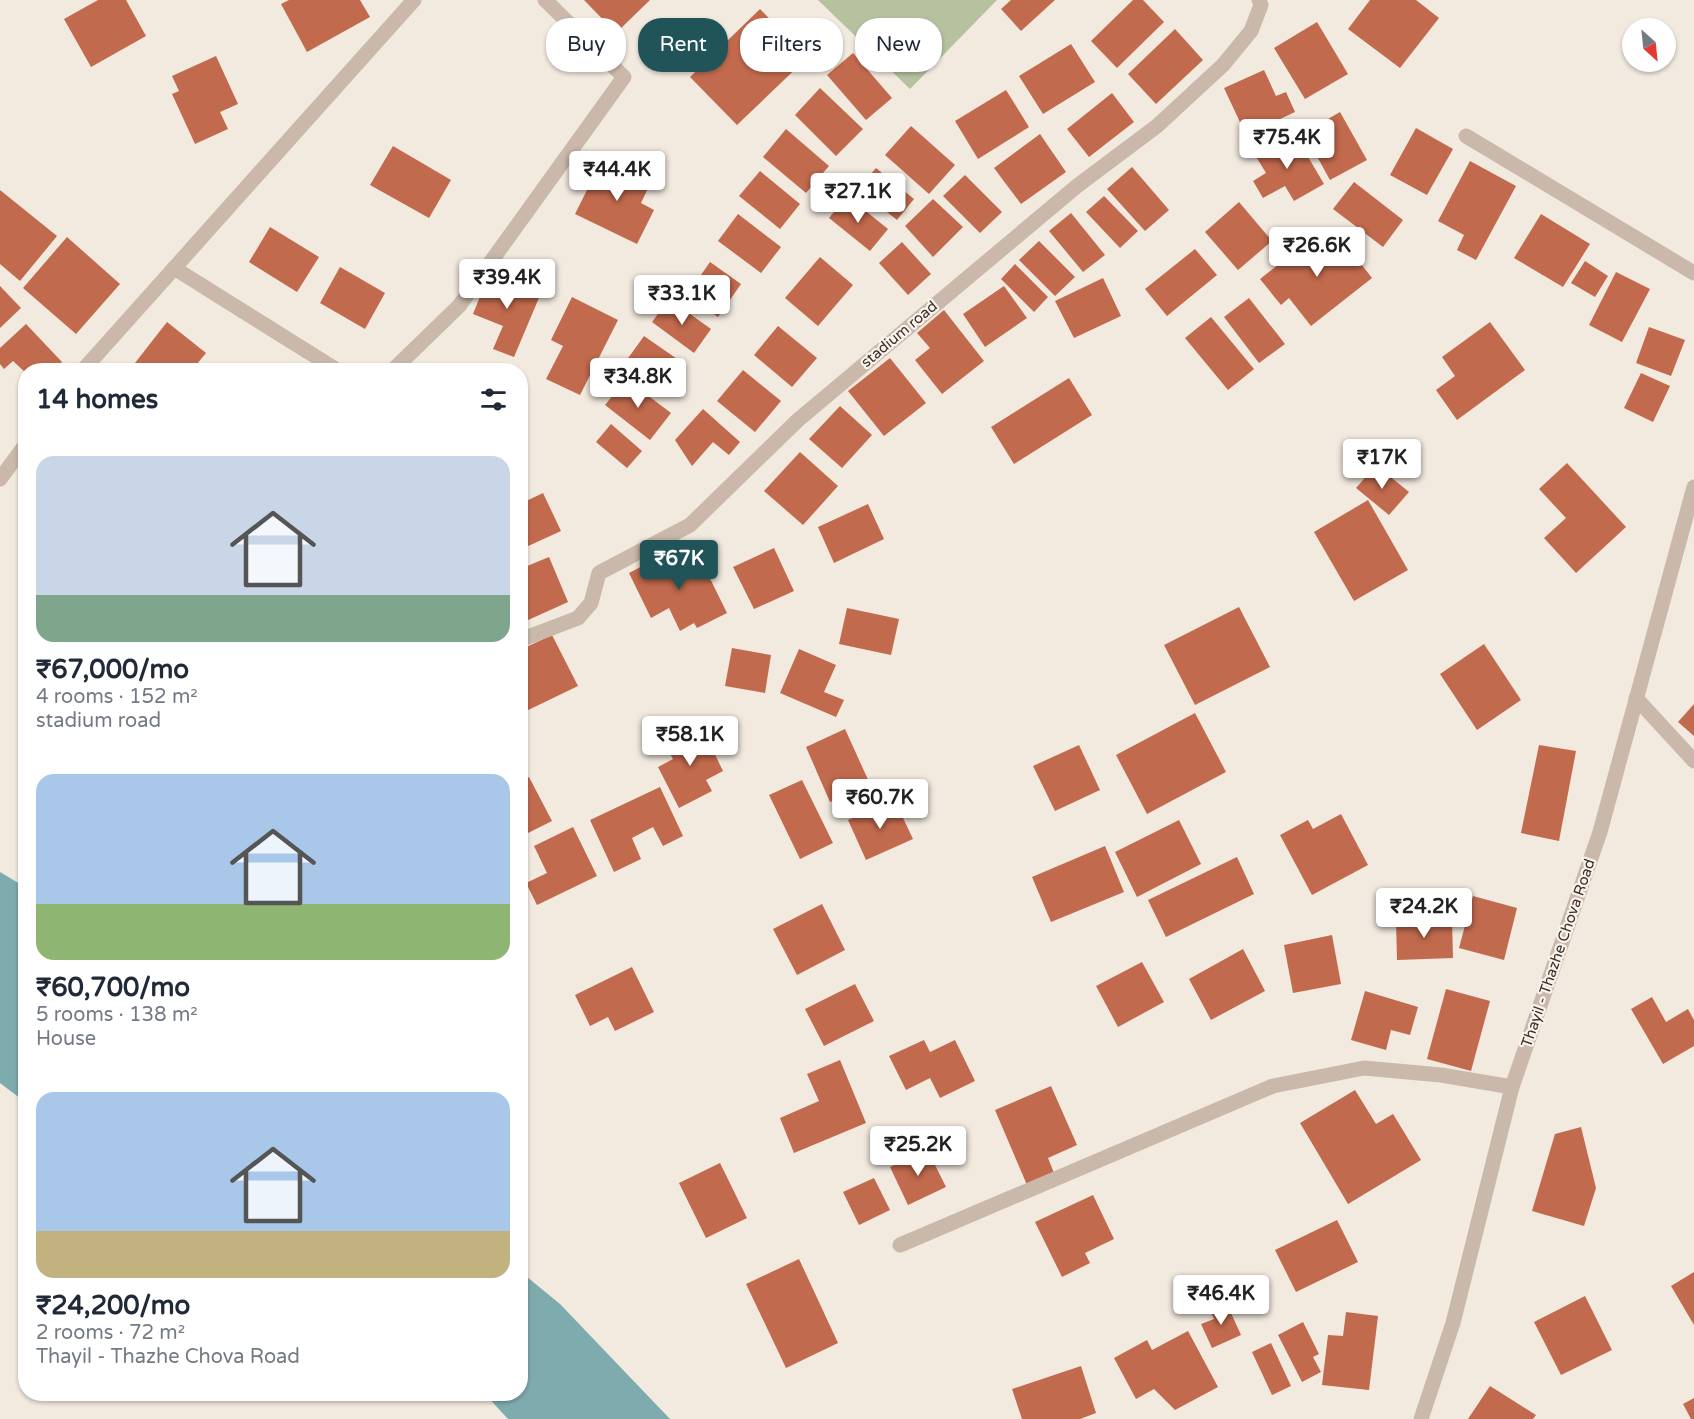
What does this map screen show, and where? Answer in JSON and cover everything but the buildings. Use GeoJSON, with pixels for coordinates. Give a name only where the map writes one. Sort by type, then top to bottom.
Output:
{"type":"FeatureCollection","features":[{"type":"Feature","properties":{"kind":"street"},"geometry":{"type":"LineString","coordinates":[[89,363],[414,0]]}},
{"type":"Feature","properties":{"kind":"street"},"geometry":{"type":"LineString","coordinates":[[400,363],[459,306],[624,77],[544,0]]}},
{"type":"Feature","properties":{"kind":"street","name":"stadium road"},"geometry":{"type":"LineString","coordinates":[[528,637],[578,618],[591,603],[599,573],[690,525],[798,420],[1077,186],[1157,126],[1223,65],[1251,31],[1261,5],[1259,0]]}},
{"type":"Feature","properties":{"kind":"street"},"geometry":{"type":"LineString","coordinates":[[1466,136],[1694,273]]}},
{"type":"Feature","properties":{"kind":"street"},"geometry":{"type":"LineString","coordinates":[[174,268],[326,363]]}},
{"type":"Feature","properties":{"kind":"street"},"geometry":{"type":"LineString","coordinates":[[0,479],[18,455]]}},
{"type":"Feature","properties":{"kind":"street","name":"Thayil - Thazhe Chova Road"},"geometry":{"type":"LineString","coordinates":[[1421,1419],[1453,1323],[1512,1087],[1600,832],[1694,487]]}},
{"type":"Feature","properties":{"kind":"street"},"geometry":{"type":"LineString","coordinates":[[1636,698],[1694,761]]}},
{"type":"Feature","properties":{"kind":"street"},"geometry":{"type":"LineString","coordinates":[[900,1245],[1273,1086],[1364,1068],[1441,1075],[1512,1087]]}},
{"type":"Feature","properties":{"kind":"green space"},"geometry":{"type":"Polygon","coordinates":[[[818,0],[997,0],[942,56],[942,18],[855,18],[855,36],[843,24],[843,18],[837,18],[818,0]]]}},
{"type":"Feature","properties":{"kind":"green space"},"geometry":{"type":"Polygon","coordinates":[[[892,72],[927,72],[910,89],[892,72]]]}},
{"type":"Feature","properties":{"kind":"water"},"geometry":{"type":"Polygon","coordinates":[[[0,872],[18,883],[18,1097],[0,1083],[0,872]]]}},
{"type":"Feature","properties":{"kind":"water"},"geometry":{"type":"Polygon","coordinates":[[[528,1278],[560,1304],[670,1419],[508,1419],[491,1401],[528,1401],[528,1278]]]}}]}
